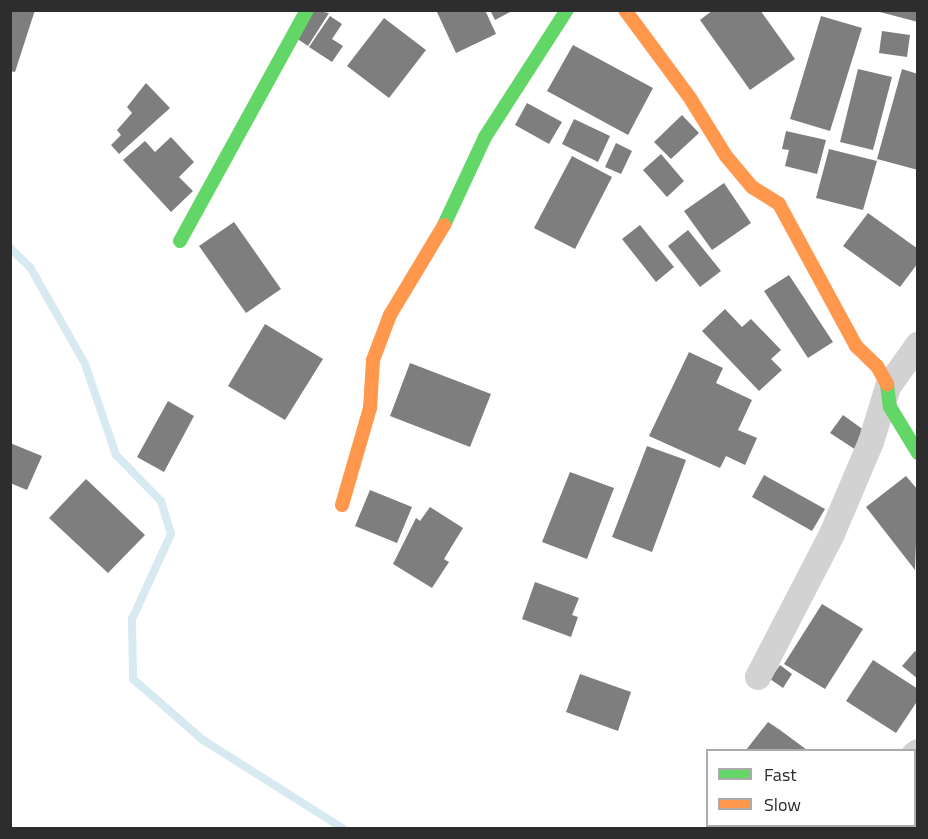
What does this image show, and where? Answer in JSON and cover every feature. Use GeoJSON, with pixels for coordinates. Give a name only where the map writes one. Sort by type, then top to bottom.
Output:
{"type":"FeatureCollection","features":[{"type":"Feature","properties":{"kind":"street"},"geometry":{"type":"LineString","coordinates":[[180,241],[308,10]]}},
{"type":"Feature","properties":{"kind":"street"},"geometry":{"type":"LineString","coordinates":[[342,505],[370,408],[373,360],[390,315],[448,218],[485,137],[567,10]]}},
{"type":"Feature","properties":{"kind":"street"},"geometry":{"type":"LineString","coordinates":[[625,10],[690,98],[726,156],[752,187],[779,204],[797,231],[856,346],[877,366],[888,387],[890,407],[918,453]]}},
{"type":"Feature","properties":{"kind":"street"},"geometry":{"type":"LineString","coordinates":[[758,677],[832,534],[871,442],[888,387],[918,345]]}},
{"type":"Feature","properties":{"kind":"building"},"geometry":{"type":"Polygon","coordinates":[[[10,10],[35,10],[15,72],[10,71],[10,10]]]}},
{"type":"Feature","properties":{"kind":"building"},"geometry":{"type":"Polygon","coordinates":[[[313,10],[329,13],[308,46],[296,38],[313,10]]]}},
{"type":"Feature","properties":{"kind":"building"},"geometry":{"type":"Polygon","coordinates":[[[436,10],[485,10],[496,34],[456,53],[436,10]]]}},
{"type":"Feature","properties":{"kind":"building"},"geometry":{"type":"Polygon","coordinates":[[[490,10],[514,10],[495,20],[490,10]]]}},
{"type":"Feature","properties":{"kind":"building"},"geometry":{"type":"Polygon","coordinates":[[[713,10],[760,10],[795,59],[750,90],[700,20],[713,10]]]}},
{"type":"Feature","properties":{"kind":"building"},"geometry":{"type":"Polygon","coordinates":[[[918,10],[918,22],[876,11],[918,10]]]}},
{"type":"Feature","properties":{"kind":"building"},"geometry":{"type":"Polygon","coordinates":[[[330,16],[342,24],[332,39],[343,46],[332,62],[309,47],[330,16]]]}},
{"type":"Feature","properties":{"kind":"building"},"geometry":{"type":"Polygon","coordinates":[[[821,16],[862,28],[830,131],[790,119],[821,16]]]}},
{"type":"Feature","properties":{"kind":"building"},"geometry":{"type":"Polygon","coordinates":[[[384,18],[426,50],[389,98],[347,66],[384,18]]]}},
{"type":"Feature","properties":{"kind":"building"},"geometry":{"type":"Polygon","coordinates":[[[882,31],[910,35],[907,57],[879,53],[882,31]]]}},
{"type":"Feature","properties":{"kind":"building"},"geometry":{"type":"Polygon","coordinates":[[[573,45],[653,88],[628,135],[547,91],[573,45]]]}},
{"type":"Feature","properties":{"kind":"building"},"geometry":{"type":"Polygon","coordinates":[[[858,69],[892,77],[873,150],[840,142],[858,69]]]}},
{"type":"Feature","properties":{"kind":"building"},"geometry":{"type":"Polygon","coordinates":[[[902,69],[918,74],[918,170],[877,159],[902,69]]]}},
{"type":"Feature","properties":{"kind":"building"},"geometry":{"type":"Polygon","coordinates":[[[146,83],[170,108],[119,154],[111,145],[121,135],[117,130],[132,113],[127,107],[146,83]]]}},
{"type":"Feature","properties":{"kind":"building"},"geometry":{"type":"Polygon","coordinates":[[[527,103],[562,122],[549,144],[515,125],[527,103]]]}},
{"type":"Feature","properties":{"kind":"building"},"geometry":{"type":"Polygon","coordinates":[[[682,115],[699,133],[671,159],[654,142],[682,115]]]}},
{"type":"Feature","properties":{"kind":"building"},"geometry":{"type":"Polygon","coordinates":[[[574,119],[610,136],[598,162],[562,144],[574,119]]]}},
{"type":"Feature","properties":{"kind":"building"},"geometry":{"type":"Polygon","coordinates":[[[786,131],[826,140],[817,174],[785,166],[789,150],[782,149],[786,131]]]}},
{"type":"Feature","properties":{"kind":"building"},"geometry":{"type":"Polygon","coordinates":[[[171,137],[194,162],[179,177],[193,191],[171,212],[123,160],[145,141],[155,152],[171,137]]]}},
{"type":"Feature","properties":{"kind":"building"},"geometry":{"type":"Polygon","coordinates":[[[616,143],[632,151],[621,174],[605,167],[616,143]]]}},
{"type":"Feature","properties":{"kind":"building"},"geometry":{"type":"Polygon","coordinates":[[[829,149],[877,161],[863,210],[816,198],[829,149]]]}},
{"type":"Feature","properties":{"kind":"building"},"geometry":{"type":"Polygon","coordinates":[[[661,154],[684,181],[667,197],[643,170],[661,154]]]}},
{"type":"Feature","properties":{"kind":"building"},"geometry":{"type":"Polygon","coordinates":[[[572,156],[612,177],[575,249],[534,228],[572,156]]]}},
{"type":"Feature","properties":{"kind":"building"},"geometry":{"type":"Polygon","coordinates":[[[724,183],[751,223],[712,250],[684,211],[724,183]]]}},
{"type":"Feature","properties":{"kind":"building"},"geometry":{"type":"Polygon","coordinates":[[[868,213],[918,249],[918,263],[900,287],[843,246],[868,213]]]}},
{"type":"Feature","properties":{"kind":"building"},"geometry":{"type":"Polygon","coordinates":[[[234,222],[281,289],[246,313],[199,246],[234,222]]]}},
{"type":"Feature","properties":{"kind":"building"},"geometry":{"type":"Polygon","coordinates":[[[640,225],[674,267],[656,282],[622,239],[640,225]]]}},
{"type":"Feature","properties":{"kind":"building"},"geometry":{"type":"Polygon","coordinates":[[[688,230],[721,271],[700,287],[668,246],[688,230]]]}},
{"type":"Feature","properties":{"kind":"building"},"geometry":{"type":"Polygon","coordinates":[[[789,275],[833,342],[808,358],[764,291],[789,275]]]}},
{"type":"Feature","properties":{"kind":"building"},"geometry":{"type":"Polygon","coordinates":[[[725,309],[742,327],[751,319],[781,350],[771,359],[782,370],[759,391],[702,331],[725,309]]]}},
{"type":"Feature","properties":{"kind":"building"},"geometry":{"type":"Polygon","coordinates":[[[265,324],[323,359],[285,420],[228,386],[265,324]]]}},
{"type":"Feature","properties":{"kind":"building"},"geometry":{"type":"Polygon","coordinates":[[[689,352],[723,368],[716,383],[752,400],[738,430],[757,438],[745,465],[726,456],[720,468],[649,436],[689,352]]]}},
{"type":"Feature","properties":{"kind":"building"},"geometry":{"type":"Polygon","coordinates":[[[410,363],[491,394],[470,447],[390,416],[410,363]]]}},
{"type":"Feature","properties":{"kind":"building"},"geometry":{"type":"Polygon","coordinates":[[[168,401],[194,416],[164,472],[137,457],[168,401]]]}},
{"type":"Feature","properties":{"kind":"building"},"geometry":{"type":"Polygon","coordinates":[[[843,415],[868,433],[856,450],[830,433],[843,415]]]}},
{"type":"Feature","properties":{"kind":"building"},"geometry":{"type":"Polygon","coordinates":[[[10,443],[42,456],[27,490],[10,483],[10,443]]]}},
{"type":"Feature","properties":{"kind":"building"},"geometry":{"type":"Polygon","coordinates":[[[647,446],[686,460],[652,552],[612,537],[647,446]]]}},
{"type":"Feature","properties":{"kind":"building"},"geometry":{"type":"Polygon","coordinates":[[[570,472],[614,488],[587,559],[542,542],[570,472]]]}},
{"type":"Feature","properties":{"kind":"building"},"geometry":{"type":"Polygon","coordinates":[[[764,475],[825,509],[812,531],[752,497],[764,475]]]}},
{"type":"Feature","properties":{"kind":"building"},"geometry":{"type":"Polygon","coordinates":[[[906,476],[918,490],[915,570],[866,507],[906,476]]]}},
{"type":"Feature","properties":{"kind":"building"},"geometry":{"type":"Polygon","coordinates":[[[86,479],[145,535],[108,573],[49,518],[86,479]]]}},
{"type":"Feature","properties":{"kind":"building"},"geometry":{"type":"Polygon","coordinates":[[[370,490],[412,507],[397,543],[355,526],[370,490]]]}},
{"type":"Feature","properties":{"kind":"building"},"geometry":{"type":"Polygon","coordinates":[[[430,507],[463,528],[444,559],[449,562],[432,588],[393,564],[416,518],[420,521],[430,507]]]}},
{"type":"Feature","properties":{"kind":"building"},"geometry":{"type":"Polygon","coordinates":[[[535,582],[579,598],[572,615],[578,617],[571,637],[522,619],[535,582]]]}},
{"type":"Feature","properties":{"kind":"building"},"geometry":{"type":"Polygon","coordinates":[[[822,604],[863,629],[825,689],[784,664],[822,604]]]}},
{"type":"Feature","properties":{"kind":"building"},"geometry":{"type":"Polygon","coordinates":[[[915,651],[918,653],[918,679],[902,666],[915,651]]]}},
{"type":"Feature","properties":{"kind":"building"},"geometry":{"type":"Polygon","coordinates":[[[873,660],[918,689],[918,700],[896,733],[846,701],[873,660]]]}},
{"type":"Feature","properties":{"kind":"building"},"geometry":{"type":"Polygon","coordinates":[[[780,665],[792,674],[783,688],[770,679],[780,665]]]}},
{"type":"Feature","properties":{"kind":"building"},"geometry":{"type":"Polygon","coordinates":[[[580,674],[631,692],[618,731],[566,712],[580,674]]]}},
{"type":"Feature","properties":{"kind":"building"},"geometry":{"type":"Polygon","coordinates":[[[768,722],[806,749],[747,749],[768,722]]]}},
{"type":"Feature","properties":{"kind":"waterway"},"geometry":{"type":"LineString","coordinates":[[10,248],[30,267],[85,364],[116,455],[161,501],[171,534],[132,619],[133,679],[203,740],[342,828]]}},
{"type":"Feature","properties":{"kind":"traffic: fast"},"geometry":{"type":"LineString","coordinates":[[180,241],[307,10]]}},
{"type":"Feature","properties":{"kind":"traffic: fast"},"geometry":{"type":"LineString","coordinates":[[444,225],[485,137],[567,10]]}},
{"type":"Feature","properties":{"kind":"traffic: fast"},"geometry":{"type":"LineString","coordinates":[[887,384],[890,407],[918,453]]}},
{"type":"Feature","properties":{"kind":"traffic: slow"},"geometry":{"type":"LineString","coordinates":[[625,10],[690,98],[726,156],[752,187],[779,204],[856,346],[877,366],[887,384]]}},
{"type":"Feature","properties":{"kind":"traffic: slow"},"geometry":{"type":"LineString","coordinates":[[342,505],[370,408],[373,360],[390,315],[444,225]]}}]}
